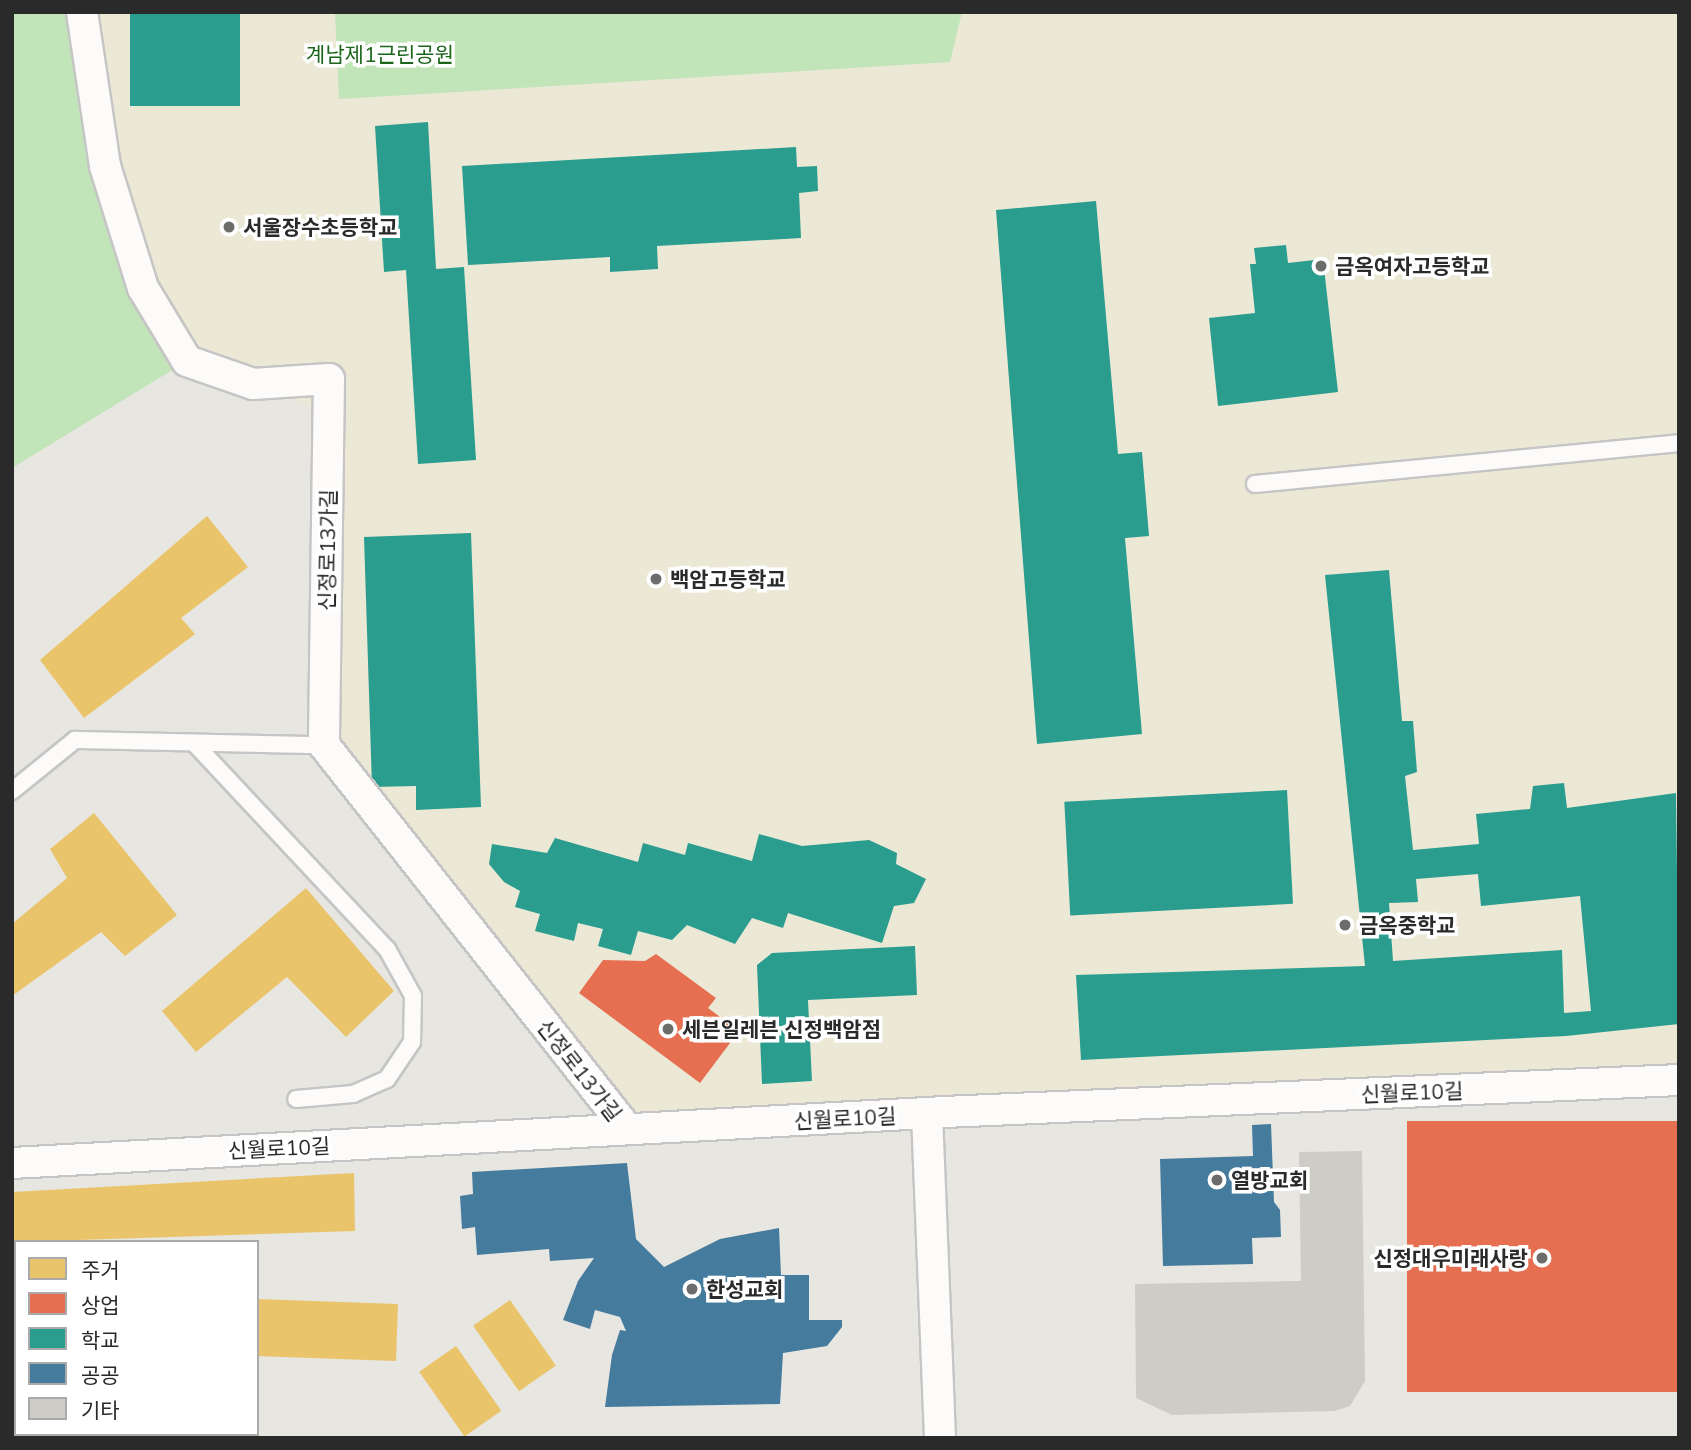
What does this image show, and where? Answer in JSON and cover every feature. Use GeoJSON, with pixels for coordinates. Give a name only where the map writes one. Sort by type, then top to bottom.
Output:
{"type":"FeatureCollection","features":[{"type":"Feature","properties":{"kind":"street","name":"신정로13가길"},"geometry":{"type":"LineString","coordinates":[[82,12],[105,166],[143,288],[187,361],[253,384],[329,379],[324,745],[627,1129]]}},
{"type":"Feature","properties":{"kind":"street","name":"신월로10길"},"geometry":{"type":"LineString","coordinates":[[12,1163],[927,1114],[1679,1080]]}},
{"type":"Feature","properties":{"kind":"street"},"geometry":{"type":"LineString","coordinates":[[927,1114],[940,1438]]}},
{"type":"Feature","properties":{"kind":"lane"},"geometry":{"type":"LineString","coordinates":[[1255,484],[1679,443]]}},
{"type":"Feature","properties":{"kind":"lane"},"geometry":{"type":"LineString","coordinates":[[12,791],[75,740],[324,745]]}},
{"type":"Feature","properties":{"kind":"lane"},"geometry":{"type":"LineString","coordinates":[[194,743],[387,949],[413,996],[412,1042],[387,1079],[353,1094],[296,1099]]}},
{"type":"Feature","properties":{"kind":"shaded area"},"geometry":{"type":"Polygon","coordinates":[[[82,12],[335,12],[339,99],[949,62],[962,12],[1679,12],[1679,1080],[627,1129],[324,745],[329,413],[187,361],[143,288],[82,12]]]}},
{"type":"Feature","properties":{"kind":"green space"},"geometry":{"type":"Polygon","coordinates":[[[12,12],[82,12],[105,166],[187,361],[12,468],[12,12]]]}},
{"type":"Feature","properties":{"kind":"green space","name":"계남제1근린공원"},"geometry":{"type":"Polygon","coordinates":[[[335,12],[962,12],[950,62],[339,99],[335,12]]]}},
{"type":"Feature","properties":{"kind":"building: 주거"},"geometry":{"type":"Polygon","coordinates":[[[207,516],[248,567],[181,618],[195,634],[84,718],[40,660],[207,516]]]}},
{"type":"Feature","properties":{"kind":"building: 주거"},"geometry":{"type":"Polygon","coordinates":[[[94,813],[177,915],[125,956],[101,932],[12,996],[12,924],[67,878],[50,849],[94,813]]]}},
{"type":"Feature","properties":{"kind":"building: 주거"},"geometry":{"type":"Polygon","coordinates":[[[306,888],[394,991],[346,1037],[287,977],[196,1052],[162,1011],[306,888]]]}},
{"type":"Feature","properties":{"kind":"building: 주거"},"geometry":{"type":"Polygon","coordinates":[[[354,1173],[355,1231],[14,1240],[12,1246],[12,1192],[354,1173]]]}},
{"type":"Feature","properties":{"kind":"building: 주거"},"geometry":{"type":"Polygon","coordinates":[[[259,1299],[398,1304],[396,1361],[259,1356],[259,1299]]]}},
{"type":"Feature","properties":{"kind":"building: 주거"},"geometry":{"type":"Polygon","coordinates":[[[510,1300],[556,1366],[519,1391],[473,1326],[510,1300]]]}},
{"type":"Feature","properties":{"kind":"building: 주거"},"geometry":{"type":"Polygon","coordinates":[[[12,1323],[14,1323],[14,1350],[12,1377],[12,1323]]]}},
{"type":"Feature","properties":{"kind":"building: 주거"},"geometry":{"type":"Polygon","coordinates":[[[456,1346],[501,1411],[464,1437],[419,1372],[456,1346]]]}},
{"type":"Feature","properties":{"kind":"building: 상업"},"geometry":{"type":"Polygon","coordinates":[[[656,954],[716,998],[708,1008],[739,1031],[700,1083],[579,993],[603,960],[645,961],[656,954]]]}},
{"type":"Feature","properties":{"kind":"building: 상업","name":"신정대우미래사랑"},"geometry":{"type":"Polygon","coordinates":[[[1407,1121],[1679,1121],[1679,1392],[1407,1392],[1407,1121]]]}},
{"type":"Feature","properties":{"kind":"building: 학교"},"geometry":{"type":"Polygon","coordinates":[[[130,12],[240,12],[240,106],[130,106],[130,12]]]}},
{"type":"Feature","properties":{"kind":"building: 학교"},"geometry":{"type":"Polygon","coordinates":[[[428,122],[436,269],[464,267],[476,460],[418,464],[406,270],[384,272],[375,126],[428,122]]]}},
{"type":"Feature","properties":{"kind":"building: 학교"},"geometry":{"type":"Polygon","coordinates":[[[796,147],[797,167],[817,166],[818,191],[799,193],[801,238],[657,246],[658,269],[610,272],[610,257],[468,265],[462,166],[796,147]]]}},
{"type":"Feature","properties":{"kind":"building: 학교"},"geometry":{"type":"Polygon","coordinates":[[[1096,201],[1118,454],[1142,452],[1149,536],[1125,538],[1142,734],[1037,744],[996,210],[1096,201]]]}},
{"type":"Feature","properties":{"kind":"building: 학교"},"geometry":{"type":"Polygon","coordinates":[[[1286,245],[1288,263],[1323,259],[1338,392],[1218,406],[1209,318],[1255,313],[1250,264],[1256,264],[1254,248],[1286,245]]]}},
{"type":"Feature","properties":{"kind":"building: 학교"},"geometry":{"type":"Polygon","coordinates":[[[471,533],[481,807],[416,810],[416,786],[372,787],[364,537],[471,533]]]}},
{"type":"Feature","properties":{"kind":"building: 학교"},"geometry":{"type":"Polygon","coordinates":[[[1389,570],[1402,721],[1413,721],[1417,772],[1405,776],[1413,850],[1479,844],[1476,814],[1530,809],[1533,786],[1564,783],[1567,808],[1676,793],[1679,1024],[1566,1036],[1081,1060],[1076,975],[1365,966],[1325,575],[1389,570]],[[1478,874],[1416,879],[1418,902],[1389,903],[1393,961],[1562,950],[1564,1013],[1591,1011],[1580,896],[1481,906],[1478,874]]]}},
{"type":"Feature","properties":{"kind":"building: 학교"},"geometry":{"type":"Polygon","coordinates":[[[1287,790],[1293,904],[1070,916],[1064,802],[1287,790]]]}},
{"type":"Feature","properties":{"kind":"building: 학교"},"geometry":{"type":"Polygon","coordinates":[[[759,834],[802,846],[869,840],[897,853],[896,864],[926,879],[914,903],[894,906],[882,943],[788,913],[783,928],[752,918],[735,944],[687,925],[672,940],[638,931],[631,955],[598,946],[603,929],[578,923],[574,941],[535,931],[540,914],[515,907],[520,891],[504,882],[489,864],[492,844],[547,853],[555,838],[638,862],[643,843],[685,855],[688,843],[752,861],[759,834]]]}},
{"type":"Feature","properties":{"kind":"building: 학교"},"geometry":{"type":"Polygon","coordinates":[[[915,946],[917,995],[808,1000],[812,1081],[762,1084],[757,965],[772,953],[915,946]]]}},
{"type":"Feature","properties":{"kind":"building: 공공","name":"열방교회"},"geometry":{"type":"Polygon","coordinates":[[[1271,1124],[1274,1202],[1280,1210],[1281,1237],[1252,1238],[1253,1264],[1163,1266],[1160,1159],[1253,1156],[1252,1125],[1271,1124]]]}},
{"type":"Feature","properties":{"kind":"building: 공공","name":"한성교회"},"geometry":{"type":"Polygon","coordinates":[[[627,1163],[636,1239],[664,1267],[720,1239],[779,1228],[781,1275],[809,1275],[809,1320],[842,1320],[842,1327],[827,1346],[783,1353],[780,1404],[605,1407],[612,1355],[620,1330],[626,1331],[620,1317],[595,1310],[590,1329],[563,1320],[578,1281],[594,1258],[550,1261],[549,1249],[477,1255],[475,1227],[462,1229],[460,1196],[473,1194],[472,1172],[627,1163]]]}},
{"type":"Feature","properties":{"kind":"building: 기타"},"geometry":{"type":"Polygon","coordinates":[[[1362,1151],[1365,1381],[1350,1406],[1334,1411],[1172,1415],[1136,1398],[1135,1284],[1301,1281],[1299,1152],[1362,1151]]]}},
{"type":"Feature","properties":{"kind":"place","name":"서울장수초등학교"},"geometry":{"type":"Point","coordinates":[229,227]}},
{"type":"Feature","properties":{"kind":"place","name":"금옥여자고등학교"},"geometry":{"type":"Point","coordinates":[1321,266]}},
{"type":"Feature","properties":{"kind":"place","name":"백암고등학교"},"geometry":{"type":"Point","coordinates":[656,579]}},
{"type":"Feature","properties":{"kind":"place","name":"금옥중학교"},"geometry":{"type":"Point","coordinates":[1345,925]}},
{"type":"Feature","properties":{"kind":"place","name":"세븐일레븐 신정백암점"},"geometry":{"type":"Point","coordinates":[668,1029]}},
{"type":"Feature","properties":{"kind":"place","name":"열방교회"},"geometry":{"type":"Point","coordinates":[1217,1180]}},
{"type":"Feature","properties":{"kind":"place","name":"신정대우미래사랑"},"geometry":{"type":"Point","coordinates":[1542,1258]}},
{"type":"Feature","properties":{"kind":"place","name":"한성교회"},"geometry":{"type":"Point","coordinates":[692,1289]}}]}
